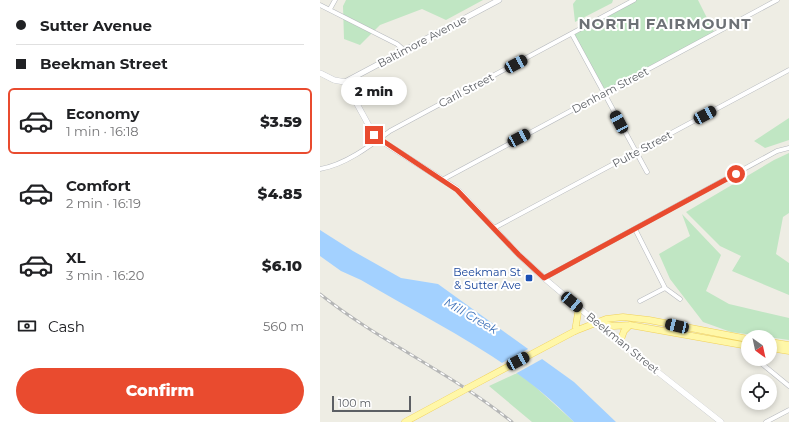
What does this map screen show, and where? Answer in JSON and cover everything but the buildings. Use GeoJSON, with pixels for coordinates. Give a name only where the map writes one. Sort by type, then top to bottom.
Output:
{"type":"FeatureCollection","features":[{"type":"Feature","properties":{"kind":"main road"},"geometry":{"type":"LineString","coordinates":[[320,73],[334,80],[345,82]]}},
{"type":"Feature","properties":{"kind":"main road","name":"Beekman Street"},"geometry":{"type":"LineString","coordinates":[[345,82],[374,135],[463,195],[544,278],[596,323],[721,422]]}},
{"type":"Feature","properties":{"kind":"main road"},"geometry":{"type":"LineString","coordinates":[[578,329],[579,307]]}},
{"type":"Feature","properties":{"kind":"main road"},"geometry":{"type":"LineString","coordinates":[[405,422],[578,329],[606,319],[617,317],[632,318],[741,338]]}},
{"type":"Feature","properties":{"kind":"main road"},"geometry":{"type":"LineString","coordinates":[[596,323],[614,326],[630,325],[741,345]]}},
{"type":"Feature","properties":{"kind":"main road"},"geometry":{"type":"LineString","coordinates":[[620,342],[624,331],[630,325]]}},
{"type":"Feature","properties":{"kind":"main road"},"geometry":{"type":"LineString","coordinates":[[777,343],[789,345]]}},
{"type":"Feature","properties":{"kind":"main road"},"geometry":{"type":"LineString","coordinates":[[777,349],[789,351]]}},
{"type":"Feature","properties":{"kind":"street"},"geometry":{"type":"LineString","coordinates":[[330,9],[335,0]]}},
{"type":"Feature","properties":{"kind":"street","name":"Baltimore Avenue"},"geometry":{"type":"LineString","coordinates":[[345,82],[499,0]]}},
{"type":"Feature","properties":{"kind":"street","name":"Carll Street"},"geometry":{"type":"LineString","coordinates":[[320,170],[337,164],[380,140],[390,131],[634,0]]}},
{"type":"Feature","properties":{"kind":"street","name":"Denham Street"},"geometry":{"type":"LineString","coordinates":[[442,180],[777,0]]}},
{"type":"Feature","properties":{"kind":"street"},"geometry":{"type":"LineString","coordinates":[[320,4],[397,44],[404,50]]}},
{"type":"Feature","properties":{"kind":"street"},"geometry":{"type":"LineString","coordinates":[[572,34],[647,172]]}},
{"type":"Feature","properties":{"kind":"street","name":"Pulte Street"},"geometry":{"type":"LineString","coordinates":[[494,228],[789,70]]}},
{"type":"Feature","properties":{"kind":"street"},"geometry":{"type":"LineString","coordinates":[[544,278],[778,151],[789,148]]}},
{"type":"Feature","properties":{"kind":"street"},"geometry":{"type":"LineString","coordinates":[[635,229],[665,288],[680,299]]}},
{"type":"Feature","properties":{"kind":"street"},"geometry":{"type":"LineString","coordinates":[[640,302],[665,288]]}},
{"type":"Feature","properties":{"kind":"street"},"geometry":{"type":"LineString","coordinates":[[765,366],[789,386]]}},
{"type":"Feature","properties":{"kind":"street"},"geometry":{"type":"LineString","coordinates":[[766,422],[789,410]]}},
{"type":"Feature","properties":{"kind":"green space"},"geometry":{"type":"Polygon","coordinates":[[[346,0],[483,0],[446,20],[422,9],[380,25],[360,45],[344,39],[343,6],[346,0]]]}},
{"type":"Feature","properties":{"kind":"green space"},"geometry":{"type":"Polygon","coordinates":[[[576,0],[613,0],[612,3],[575,22],[573,4],[576,0]]]}},
{"type":"Feature","properties":{"kind":"green space"},"geometry":{"type":"Polygon","coordinates":[[[634,0],[698,0],[715,34],[603,93],[572,34],[634,0]]]}},
{"type":"Feature","properties":{"kind":"green space"},"geometry":{"type":"Polygon","coordinates":[[[789,118],[789,140],[765,148],[754,141],[789,118]]]}},
{"type":"Feature","properties":{"kind":"green space"},"geometry":{"type":"Polygon","coordinates":[[[789,153],[789,213],[783,217],[776,254],[789,263],[789,295],[732,271],[741,256],[720,246],[686,212],[774,160],[789,153]]]}},
{"type":"Feature","properties":{"kind":"green space"},"geometry":{"type":"Polygon","coordinates":[[[682,214],[721,255],[706,291],[729,304],[789,318],[789,340],[777,338],[777,330],[741,330],[741,333],[731,332],[703,322],[670,279],[659,254],[690,236],[682,214]]]}},
{"type":"Feature","properties":{"kind":"green space"},"geometry":{"type":"Polygon","coordinates":[[[517,373],[530,382],[574,422],[532,422],[489,386],[517,373]]]}},
{"type":"Feature","properties":{"kind":"water","name":"Mill Creek"},"geometry":{"type":"Polygon","coordinates":[[[320,230],[353,251],[401,278],[438,284],[574,382],[616,422],[574,422],[551,400],[499,361],[445,327],[361,280],[341,271],[320,256],[320,230]]]}},
{"type":"Feature","properties":{"kind":"pier"},"geometry":{"type":"Polygon","coordinates":[[[530,348],[544,358],[515,374],[500,364],[530,348]]]}},
{"type":"Feature","properties":{"kind":"railway"},"geometry":{"type":"LineString","coordinates":[[320,294],[367,327],[465,388],[512,422]]}},
{"type":"Feature","properties":{"kind":"place","name":"Beekman St & Sutter Ave"},"geometry":{"type":"Point","coordinates":[529,278]}},
{"type":"Feature","properties":{"kind":"district","name":"NORTH FAIRMOUNT"},"geometry":{"type":"Point","coordinates":[665,24]}},
{"type":"Feature","properties":{"kind":"route"},"geometry":{"type":"LineString","coordinates":[[374,135],[450,184],[470,202],[519,255],[544,278],[736,174]]}}]}
